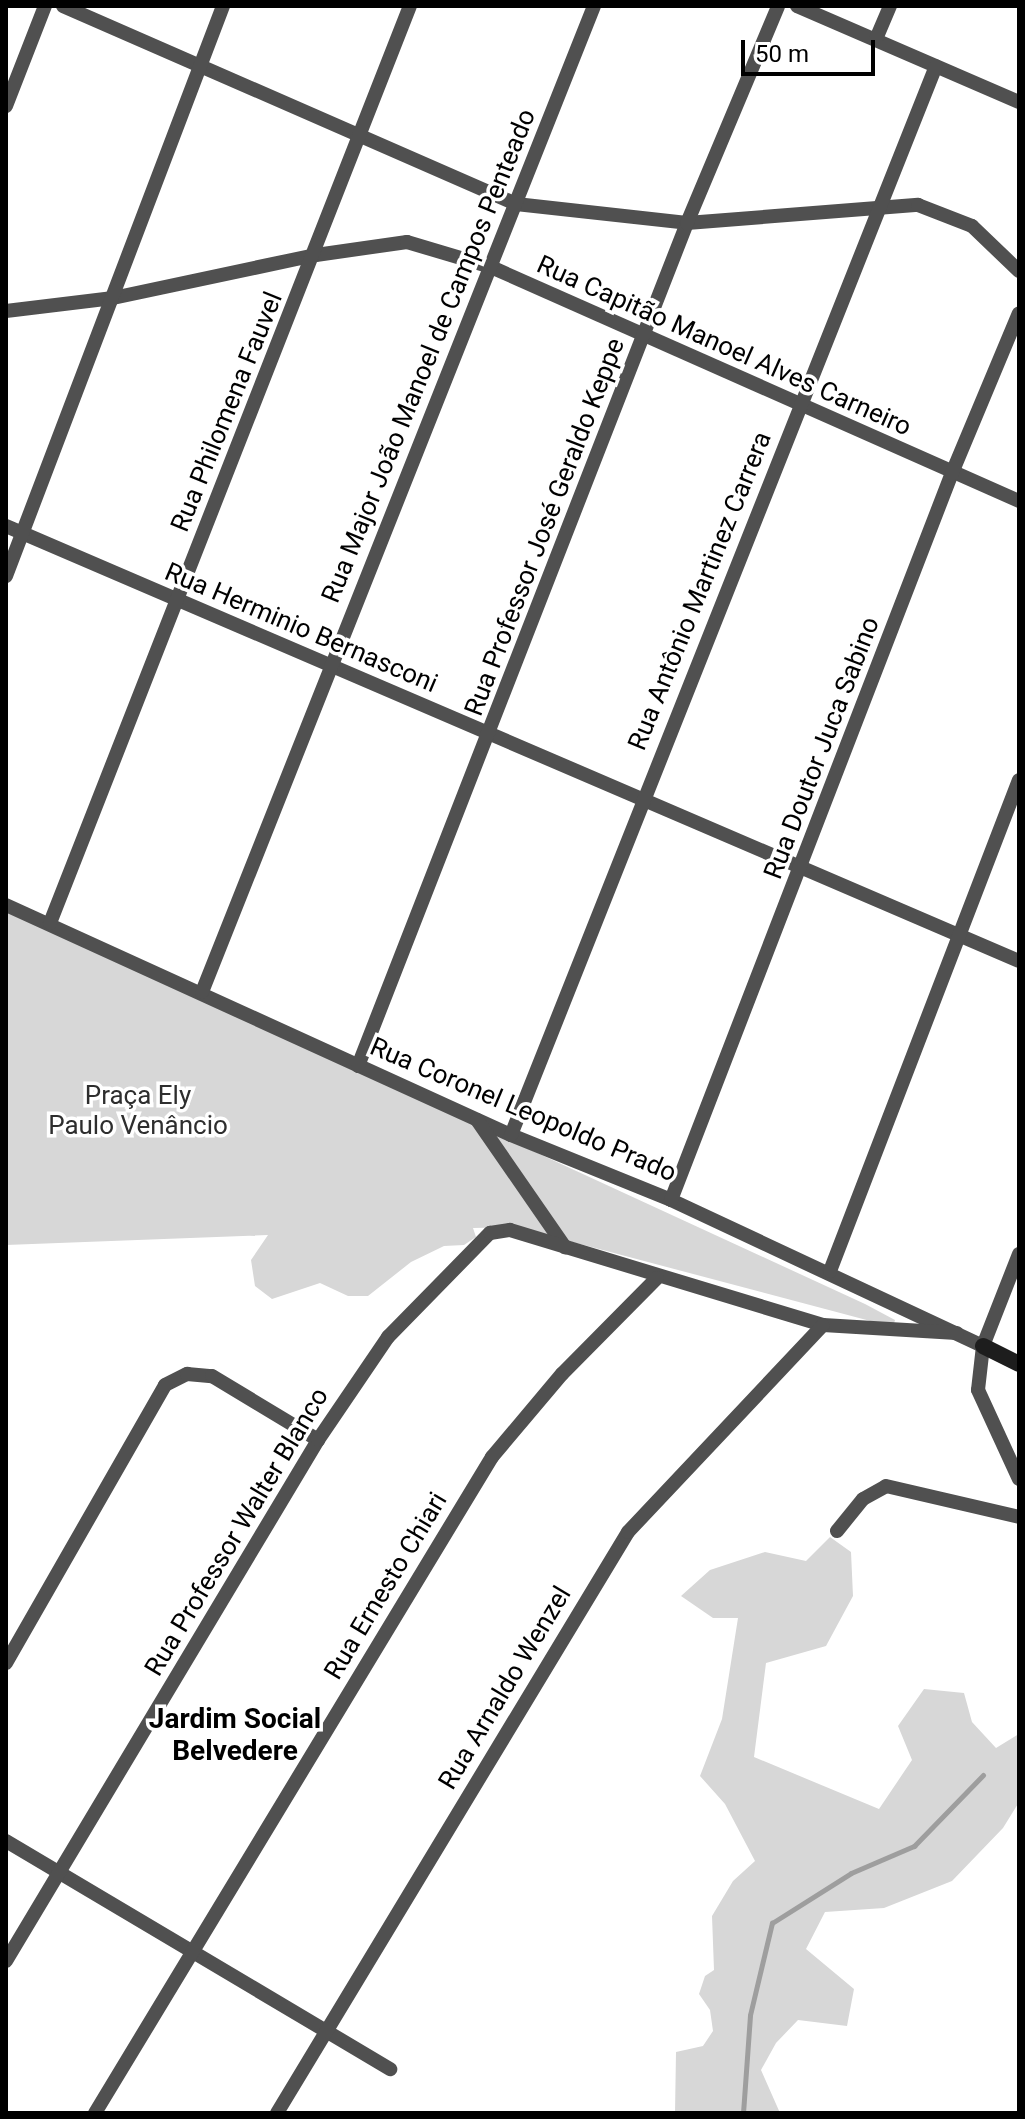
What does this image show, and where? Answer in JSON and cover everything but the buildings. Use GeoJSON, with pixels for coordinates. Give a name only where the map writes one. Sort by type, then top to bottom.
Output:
{"type":"FeatureCollection","features":[{"type":"Feature","properties":{"kind":"street"},"geometry":{"type":"LineString","coordinates":[[6,106],[45,6]]}},
{"type":"Feature","properties":{"kind":"street"},"geometry":{"type":"LineString","coordinates":[[63,6],[516,204],[687,223],[918,205],[950,213],[993,242],[1019,271]]}},
{"type":"Feature","properties":{"kind":"street"},"geometry":{"type":"LineString","coordinates":[[6,576],[223,6]]}},
{"type":"Feature","properties":{"kind":"street","name":"Rua Philomena Fauvel"},"geometry":{"type":"LineString","coordinates":[[50,923],[316,255],[410,6]]}},
{"type":"Feature","properties":{"kind":"street","name":"Rua Major João Manoel de Campos Penteado"},"geometry":{"type":"LineString","coordinates":[[202,992],[594,6]]}},
{"type":"Feature","properties":{"kind":"street","name":"Rua Professor José Geraldo Keppe"},"geometry":{"type":"LineString","coordinates":[[358,1066],[490,736],[687,223],[778,6]]}},
{"type":"Feature","properties":{"kind":"street"},"geometry":{"type":"LineString","coordinates":[[797,6],[818,10],[1019,102]]}},
{"type":"Feature","properties":{"kind":"street"},"geometry":{"type":"LineString","coordinates":[[876,39],[890,6]]}},
{"type":"Feature","properties":{"kind":"street","name":"Rua Antônio Martinez Carrera"},"geometry":{"type":"LineString","coordinates":[[511,1135],[936,66]]}},
{"type":"Feature","properties":{"kind":"street","name":"Rua Capitão Manoel Alves Carneiro"},"geometry":{"type":"LineString","coordinates":[[316,255],[407,242],[491,267],[800,407],[1019,501]]}},
{"type":"Feature","properties":{"kind":"street"},"geometry":{"type":"LineString","coordinates":[[6,311],[113,298],[316,255]]}},
{"type":"Feature","properties":{"kind":"street","name":"Rua Doutor Juca Sabino"},"geometry":{"type":"LineString","coordinates":[[671,1200],[803,866],[952,473],[1019,313]]}},
{"type":"Feature","properties":{"kind":"street","name":"Rua Herminio Bernasconi"},"geometry":{"type":"LineString","coordinates":[[6,526],[1019,961]]}},
{"type":"Feature","properties":{"kind":"street"},"geometry":{"type":"LineString","coordinates":[[830,1271],[1019,780]]}},
{"type":"Feature","properties":{"kind":"street","name":"Rua Coronel Leopoldo Prado"},"geometry":{"type":"LineString","coordinates":[[6,905],[477,1120],[671,1200],[830,1271],[1019,1364]]}},
{"type":"Feature","properties":{"kind":"street"},"geometry":{"type":"LineString","coordinates":[[477,1120],[565,1247],[657,1278],[823,1325],[957,1333]]}},
{"type":"Feature","properties":{"kind":"street","name":"Rua Professor Walter Blanco"},"geometry":{"type":"LineString","coordinates":[[6,1961],[318,1440],[388,1337],[490,1233],[510,1230],[565,1247]]}},
{"type":"Feature","properties":{"kind":"street"},"geometry":{"type":"LineString","coordinates":[[1019,1254],[983,1346],[981,1405],[1019,1479]]}},
{"type":"Feature","properties":{"kind":"street","name":"Rua Ernesto Chiari"},"geometry":{"type":"LineString","coordinates":[[95,2113],[492,1457],[562,1374],[657,1278]]}},
{"type":"Feature","properties":{"kind":"street","name":"Rua Arnaldo Wenzel"},"geometry":{"type":"LineString","coordinates":[[277,2113],[628,1532],[823,1325]]}},
{"type":"Feature","properties":{"kind":"street"},"geometry":{"type":"LineString","coordinates":[[6,1663],[165,1385],[187,1374],[212,1376],[318,1440]]}},
{"type":"Feature","properties":{"kind":"street"},"geometry":{"type":"LineString","coordinates":[[837,1531],[863,1499],[886,1486],[1019,1517]]}},
{"type":"Feature","properties":{"kind":"street"},"geometry":{"type":"LineString","coordinates":[[6,1841],[390,2069]]}},
{"type":"Feature","properties":{"kind":"green space","name":"Praça Ely Paulo Venâncio"},"geometry":{"type":"Polygon","coordinates":[[[6,908],[865,1304],[895,1320],[893,1327],[516,1227],[473,1228],[476,1237],[464,1245],[444,1246],[411,1262],[368,1296],[348,1296],[320,1283],[272,1299],[255,1286],[251,1260],[268,1235],[6,1245],[6,908]]]}},
{"type":"Feature","properties":{"kind":"green space"},"geometry":{"type":"Polygon","coordinates":[[[830,1537],[851,1552],[853,1596],[826,1646],[766,1663],[754,1757],[879,1809],[912,1760],[898,1726],[924,1689],[964,1693],[972,1722],[996,1748],[1019,1734],[1019,1802],[1003,1828],[952,1881],[884,1908],[825,1912],[806,1949],[854,1989],[847,2026],[798,2020],[776,2043],[761,2070],[780,2113],[675,2113],[676,2052],[703,2046],[713,2031],[710,2010],[699,1994],[705,1976],[714,1970],[712,1916],[733,1881],[755,1861],[725,1804],[700,1776],[722,1719],[738,1618],[713,1618],[681,1596],[710,1570],[765,1552],[806,1561],[830,1537]]]}},
{"type":"Feature","properties":{"kind":"waterway"},"geometry":{"type":"LineString","coordinates":[[743,2113],[750,2015],[772,1923],[851,1873],[914,1846],[983,1775]]}},
{"type":"Feature","properties":{"kind":"district","name":"Jardim Social Belvedere"},"geometry":{"type":"Point","coordinates":[235,1735]}}]}
